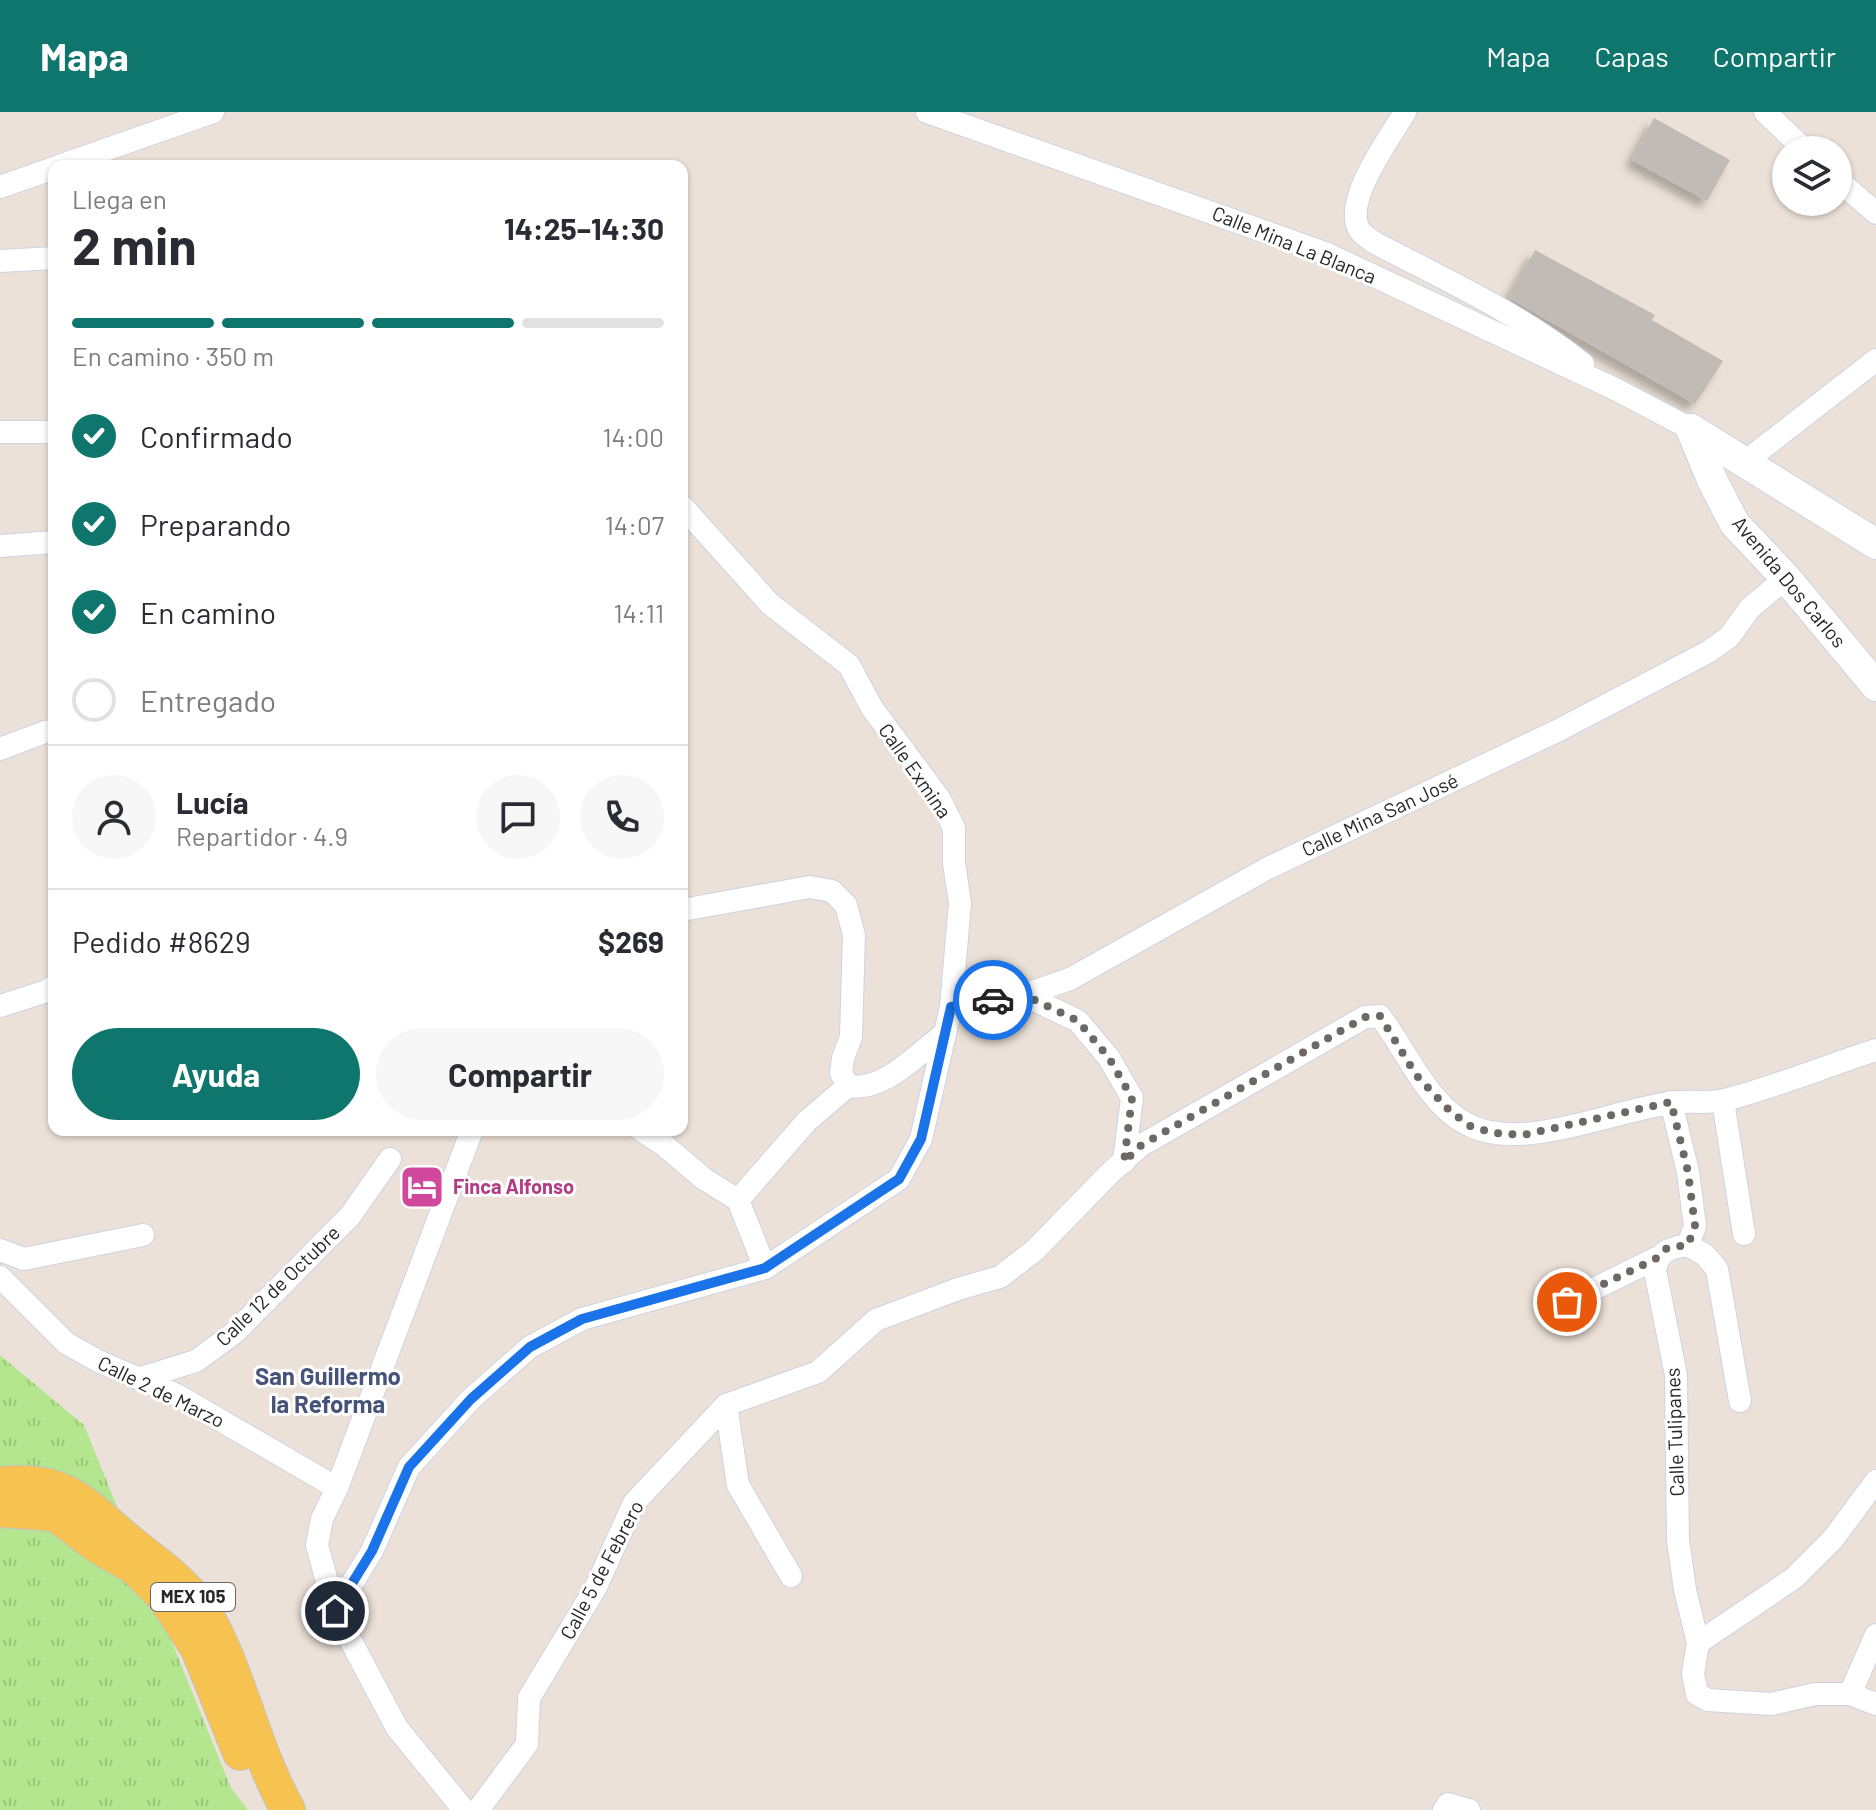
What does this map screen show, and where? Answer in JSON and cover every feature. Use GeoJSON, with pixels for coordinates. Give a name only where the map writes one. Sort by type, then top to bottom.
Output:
{"type":"FeatureCollection","features":[{"type":"Feature","properties":{"kind":"main road","name":"MEX 105"},"geometry":{"type":"LineString","coordinates":[[0,1484],[48,1483],[87,1504],[194,1598],[212,1624],[243,1697],[273,1783],[288,1810]]}},
{"type":"Feature","properties":{"kind":"main road","name":"MEX 105"},"geometry":{"type":"LineString","coordinates":[[0,1510],[55,1514],[96,1545],[135,1568],[164,1597],[198,1649],[264,1810]]}},
{"type":"Feature","properties":{"kind":"street"},"geometry":{"type":"LineString","coordinates":[[77,160],[213,112]]}},
{"type":"Feature","properties":{"kind":"street","name":"Calle Mina La Blanca"},"geometry":{"type":"LineString","coordinates":[[927,112],[1325,253],[1615,389],[1691,429]]}},
{"type":"Feature","properties":{"kind":"street"},"geometry":{"type":"LineString","coordinates":[[1405,112],[1360,190],[1355,214],[1360,231],[1375,243],[1495,305],[1563,348],[1615,389]]}},
{"type":"Feature","properties":{"kind":"street"},"geometry":{"type":"LineString","coordinates":[[1765,112],[1790,136]]}},
{"type":"Feature","properties":{"kind":"street"},"geometry":{"type":"LineString","coordinates":[[0,187],[48,170]]}},
{"type":"Feature","properties":{"kind":"street"},"geometry":{"type":"LineString","coordinates":[[1852,192],[1876,213]]}},
{"type":"Feature","properties":{"kind":"street"},"geometry":{"type":"LineString","coordinates":[[0,261],[48,258]]}},
{"type":"Feature","properties":{"kind":"street"},"geometry":{"type":"LineString","coordinates":[[1746,461],[1876,360]]}},
{"type":"Feature","properties":{"kind":"street"},"geometry":{"type":"LineString","coordinates":[[1691,429],[1876,544]]}},
{"type":"Feature","properties":{"kind":"street","name":"Avenida Dos Carlos"},"geometry":{"type":"LineString","coordinates":[[1691,429],[1735,524],[1786,578],[1876,686]]}},
{"type":"Feature","properties":{"kind":"street"},"geometry":{"type":"LineString","coordinates":[[0,432],[48,432]]}},
{"type":"Feature","properties":{"kind":"street","name":"Calle Exmina"},"geometry":{"type":"LineString","coordinates":[[335,1611],[372,1551],[409,1467],[471,1399],[530,1347],[582,1319],[765,1268],[899,1179],[921,1139],[951,1007],[960,903],[954,863],[954,828],[939,798],[872,708],[849,665],[770,604],[688,513]]}},
{"type":"Feature","properties":{"kind":"street"},"geometry":{"type":"LineString","coordinates":[[0,546],[48,542]]}},
{"type":"Feature","properties":{"kind":"street","name":"Calle Mina San José"},"geometry":{"type":"LineString","coordinates":[[951,1007],[1024,995],[1070,979],[1268,868],[1557,731],[1708,652],[1729,637],[1750,608],[1786,578]]}},
{"type":"Feature","properties":{"kind":"street"},"geometry":{"type":"LineString","coordinates":[[0,749],[48,732]]}},
{"type":"Feature","properties":{"kind":"street"},"geometry":{"type":"LineString","coordinates":[[688,909],[810,887],[832,891],[846,905],[854,935],[851,1037],[841,1073],[848,1086]]}},
{"type":"Feature","properties":{"kind":"street"},"geometry":{"type":"LineString","coordinates":[[0,1006],[48,990]]}},
{"type":"Feature","properties":{"kind":"street"},"geometry":{"type":"LineString","coordinates":[[1024,995],[1078,1021],[1109,1058],[1132,1098],[1124,1162]]}},
{"type":"Feature","properties":{"kind":"street"},"geometry":{"type":"LineString","coordinates":[[1124,1162],[1140,1146],[1365,1017],[1380,1016],[1416,1075],[1450,1111],[1470,1126],[1493,1133],[1523,1135],[1671,1102],[1723,1101],[1876,1050]]}},
{"type":"Feature","properties":{"kind":"street"},"geometry":{"type":"LineString","coordinates":[[738,1200],[807,1121],[848,1086],[862,1088],[883,1080],[943,1035]]}},
{"type":"Feature","properties":{"kind":"street"},"geometry":{"type":"LineString","coordinates":[[1723,1101],[1744,1234]]}},
{"type":"Feature","properties":{"kind":"street"},"geometry":{"type":"LineString","coordinates":[[1671,1102],[1688,1172],[1695,1226],[1688,1245]]}},
{"type":"Feature","properties":{"kind":"street"},"geometry":{"type":"LineString","coordinates":[[464,1810],[397,1728],[335,1611],[317,1545],[322,1519],[337,1488],[470,1136]]}},
{"type":"Feature","properties":{"kind":"street"},"geometry":{"type":"LineString","coordinates":[[650,1136],[704,1179],[738,1200],[765,1268]]}},
{"type":"Feature","properties":{"kind":"street","name":"Calle 12 de Octubre"},"geometry":{"type":"LineString","coordinates":[[141,1378],[196,1361],[234,1333],[350,1216],[390,1159]]}},
{"type":"Feature","properties":{"kind":"street","name":"Calle 5 de Febrero"},"geometry":{"type":"LineString","coordinates":[[478,1810],[527,1744],[529,1698],[596,1587],[634,1503],[726,1405],[818,1372],[876,1320],[958,1289],[1000,1277],[1035,1250],[1124,1162]]}},
{"type":"Feature","properties":{"kind":"street"},"geometry":{"type":"LineString","coordinates":[[0,1250],[24,1259],[143,1235]]}},
{"type":"Feature","properties":{"kind":"street"},"geometry":{"type":"LineString","coordinates":[[1567,1302],[1657,1258],[1667,1248],[1688,1245],[1705,1255],[1717,1269],[1740,1401]]}},
{"type":"Feature","properties":{"kind":"street","name":"Calle Tulipanes"},"geometry":{"type":"LineString","coordinates":[[1657,1258],[1657,1283],[1676,1375],[1678,1540],[1685,1590],[1698,1643],[1693,1674],[1697,1694],[1708,1700],[1771,1704],[1815,1694],[1850,1694]]}},
{"type":"Feature","properties":{"kind":"street","name":"Calle 2 de Marzo"},"geometry":{"type":"LineString","coordinates":[[0,1277],[66,1343],[98,1361],[177,1395],[337,1488]]}},
{"type":"Feature","properties":{"kind":"street"},"geometry":{"type":"LineString","coordinates":[[726,1405],[738,1485],[791,1576]]}},
{"type":"Feature","properties":{"kind":"street"},"geometry":{"type":"LineString","coordinates":[[1698,1643],[1794,1578],[1833,1539],[1876,1481]]}},
{"type":"Feature","properties":{"kind":"street"},"geometry":{"type":"LineString","coordinates":[[1876,1635],[1850,1694],[1876,1704]]}},
{"type":"Feature","properties":{"kind":"street"},"geometry":{"type":"LineString","coordinates":[[1444,1810],[1448,1804],[1469,1810]]}},
{"type":"Feature","properties":{"kind":"green space"},"geometry":{"type":"Polygon","coordinates":[[[0,1355],[84,1425],[231,1788],[248,1810],[0,1810],[0,1355]]]}},
{"type":"Feature","properties":{"kind":"building"},"geometry":{"type":"Polygon","coordinates":[[[1654,118],[1730,160],[1707,201],[1632,160],[1654,118]]]}},
{"type":"Feature","properties":{"kind":"building"},"geometry":{"type":"Polygon","coordinates":[[[1535,250],[1655,315],[1652,320],[1723,361],[1695,404],[1509,298],[1535,250]]]}},
{"type":"Feature","properties":{"kind":"way so far"},"geometry":{"type":"LineString","coordinates":[[993,1000],[1024,995],[1078,1021],[1109,1058],[1132,1098],[1124,1162],[1140,1146],[1365,1017],[1380,1016],[1416,1075],[1450,1111],[1470,1126],[1493,1133],[1523,1135],[1671,1102],[1688,1172],[1695,1226],[1688,1245],[1667,1248],[1657,1258],[1567,1302]]}},
{"type":"Feature","properties":{"kind":"place","name":"Finca Alfonso"},"geometry":{"type":"Point","coordinates":[422,1187]}},
{"type":"Feature","properties":{"kind":"district","name":"San Guillermo la Reforma"},"geometry":{"type":"Point","coordinates":[328,1391]}},
{"type":"Feature","properties":{"kind":"route"},"geometry":{"type":"LineString","coordinates":[[335,1611],[372,1551],[409,1467],[471,1399],[530,1347],[582,1319],[765,1268],[899,1179],[921,1139],[951,1007],[993,1000]]}}]}
